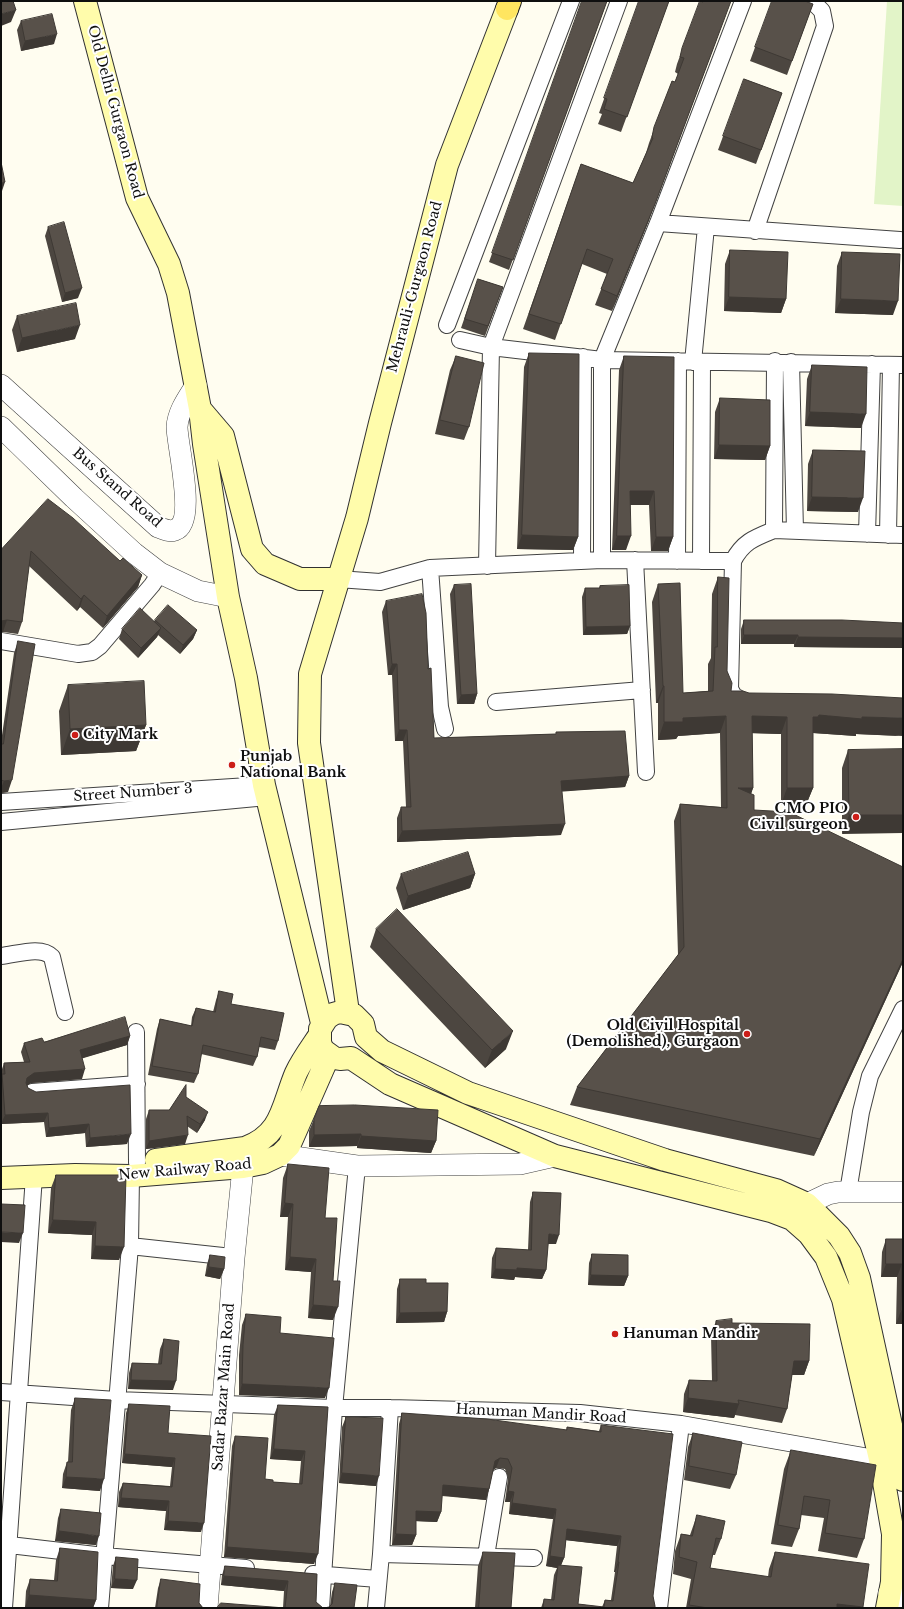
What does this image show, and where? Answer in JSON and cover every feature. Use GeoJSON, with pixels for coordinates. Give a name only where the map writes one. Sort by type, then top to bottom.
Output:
{"type":"FeatureCollection","features":[{"type":"Feature","properties":{"kind":"main road","name":"Old Delhi Gurgaon Road"},"geometry":{"type":"LineString","coordinates":[[85,1],[137,198],[169,264],[178,293],[200,409],[204,444],[228,596],[246,678],[266,791],[320,1030],[323,1050],[329,1055]]}},
{"type":"Feature","properties":{"kind":"main road","name":"Mehrauli-Gurgaon Road"},"geometry":{"type":"LineString","coordinates":[[348,1012],[309,743],[310,674],[357,518],[447,165],[507,4]]}},
{"type":"Feature","properties":{"kind":"main road"},"geometry":{"type":"LineString","coordinates":[[200,409],[223,436],[252,549],[265,564],[300,579],[338,579]]}},
{"type":"Feature","properties":{"kind":"main road"},"geometry":{"type":"LineString","coordinates":[[320,1030],[333,1014],[348,1012],[359,1019],[363,1024],[366,1037],[382,1051],[468,1093],[665,1160],[776,1190],[807,1204],[839,1236],[850,1253],[859,1278],[903,1480]]}},
{"type":"Feature","properties":{"kind":"main road","name":"New Railway Road"},"geometry":{"type":"LineString","coordinates":[[1,1163],[134,1169],[245,1148],[259,1142],[273,1130],[297,1071],[320,1030]]}},
{"type":"Feature","properties":{"kind":"main road"},"geometry":{"type":"LineString","coordinates":[[280,1155],[289,1146],[329,1055],[340,1059],[350,1058],[390,1084],[555,1156],[771,1211],[792,1219],[809,1234],[826,1256],[843,1299],[880,1459],[893,1534],[893,1600]]}},
{"type":"Feature","properties":{"kind":"main road","name":"New Railway Road"},"geometry":{"type":"LineString","coordinates":[[1,1178],[134,1169],[243,1166],[263,1162],[280,1155]]}},
{"type":"Feature","properties":{"kind":"street"},"geometry":{"type":"LineString","coordinates":[[448,325],[571,1]]}},
{"type":"Feature","properties":{"kind":"street"},"geometry":{"type":"LineString","coordinates":[[487,566],[491,347],[619,1]]}},
{"type":"Feature","properties":{"kind":"street"},"geometry":{"type":"LineString","coordinates":[[602,560],[602,360],[658,223],[743,1]]}},
{"type":"Feature","properties":{"kind":"street"},"geometry":{"type":"LineString","coordinates":[[755,231],[825,26],[822,11],[812,1]]}},
{"type":"Feature","properties":{"kind":"street"},"geometry":{"type":"LineString","coordinates":[[658,223],[900,240]]}},
{"type":"Feature","properties":{"kind":"street"},"geometry":{"type":"LineString","coordinates":[[677,561],[691,361],[706,227]]}},
{"type":"Feature","properties":{"kind":"street"},"geometry":{"type":"LineString","coordinates":[[460,340],[491,347],[602,360],[775,361],[897,365],[895,535],[774,530],[755,537],[740,548],[733,561],[730,689],[734,696],[743,701],[751,701]]}},
{"type":"Feature","properties":{"kind":"street"},"geometry":{"type":"LineString","coordinates":[[582,561],[583,357]]}},
{"type":"Feature","properties":{"kind":"street"},"geometry":{"type":"LineString","coordinates":[[691,361],[701,561]]}},
{"type":"Feature","properties":{"kind":"street"},"geometry":{"type":"LineString","coordinates":[[774,530],[775,361]]}},
{"type":"Feature","properties":{"kind":"street"},"geometry":{"type":"LineString","coordinates":[[791,362],[795,531]]}},
{"type":"Feature","properties":{"kind":"street"},"geometry":{"type":"LineString","coordinates":[[868,534],[872,364]]}},
{"type":"Feature","properties":{"kind":"street","name":"Bus Stand Road"},"geometry":{"type":"LineString","coordinates":[[1,385],[158,527],[168,531],[176,530],[181,525],[186,502],[183,466],[177,426],[182,407],[196,385]]}},
{"type":"Feature","properties":{"kind":"street"},"geometry":{"type":"LineString","coordinates":[[1,427],[85,508],[160,573],[198,591],[228,596]]}},
{"type":"Feature","properties":{"kind":"street"},"geometry":{"type":"LineString","coordinates":[[338,579],[380,582],[430,568],[602,560],[733,561]]}},
{"type":"Feature","properties":{"kind":"street"},"geometry":{"type":"LineString","coordinates":[[635,560],[646,772]]}},
{"type":"Feature","properties":{"kind":"street"},"geometry":{"type":"LineString","coordinates":[[430,568],[440,707],[445,729]]}},
{"type":"Feature","properties":{"kind":"street"},"geometry":{"type":"LineString","coordinates":[[1,641],[78,654],[92,652],[100,646],[152,585],[160,573]]}},
{"type":"Feature","properties":{"kind":"street"},"geometry":{"type":"LineString","coordinates":[[496,702],[642,690]]}},
{"type":"Feature","properties":{"kind":"street"},"geometry":{"type":"LineString","coordinates":[[1,822],[266,791]]}},
{"type":"Feature","properties":{"kind":"street","name":"Street Number 3"},"geometry":{"type":"LineString","coordinates":[[1,802],[266,791]]}},
{"type":"Feature","properties":{"kind":"street"},"geometry":{"type":"LineString","coordinates":[[1,956],[37,951],[49,954],[52,957],[65,1012]]}},
{"type":"Feature","properties":{"kind":"street"},"geometry":{"type":"LineString","coordinates":[[848,1192],[861,1112],[870,1076],[903,1009]]}},
{"type":"Feature","properties":{"kind":"street"},"geometry":{"type":"LineString","coordinates":[[100,1608],[116,1400],[130,1246],[137,1084],[136,1032]]}},
{"type":"Feature","properties":{"kind":"street"},"geometry":{"type":"LineString","coordinates":[[32,1092],[137,1084]]}},
{"type":"Feature","properties":{"kind":"street"},"geometry":{"type":"LineString","coordinates":[[280,1155],[357,1166],[520,1164],[555,1156]]}},
{"type":"Feature","properties":{"kind":"street","name":"Sadar Bazar Main Road"},"geometry":{"type":"LineString","coordinates":[[207,1608],[222,1403],[243,1166]]}},
{"type":"Feature","properties":{"kind":"street"},"geometry":{"type":"LineString","coordinates":[[321,1608],[334,1408],[357,1166]]}},
{"type":"Feature","properties":{"kind":"street"},"geometry":{"type":"LineString","coordinates":[[4,1608],[4,1544],[18,1393],[34,1176]]}},
{"type":"Feature","properties":{"kind":"street"},"geometry":{"type":"LineString","coordinates":[[807,1204],[828,1194],[848,1192],[903,1192]]}},
{"type":"Feature","properties":{"kind":"street"},"geometry":{"type":"LineString","coordinates":[[130,1246],[234,1258]]}},
{"type":"Feature","properties":{"kind":"street","name":"Hanuman Mandir Road"},"geometry":{"type":"LineString","coordinates":[[1,1392],[116,1400],[334,1408],[580,1413],[681,1424],[880,1459]]}},
{"type":"Feature","properties":{"kind":"street"},"geometry":{"type":"LineString","coordinates":[[376,1608],[381,1554],[390,1408]]}},
{"type":"Feature","properties":{"kind":"street"},"geometry":{"type":"LineString","coordinates":[[659,1608],[681,1424]]}},
{"type":"Feature","properties":{"kind":"street"},"geometry":{"type":"LineString","coordinates":[[486,1556],[499,1477]]}},
{"type":"Feature","properties":{"kind":"street"},"geometry":{"type":"LineString","coordinates":[[4,1544],[104,1556],[264,1570]]}},
{"type":"Feature","properties":{"kind":"street"},"geometry":{"type":"LineString","coordinates":[[381,1554],[534,1558]]}},
{"type":"Feature","properties":{"kind":"street"},"geometry":{"type":"LineString","coordinates":[[301,1573],[378,1579]]}},
{"type":"Feature","properties":{"kind":"green space"},"geometry":{"type":"Polygon","coordinates":[[[887,1],[903,1],[903,206],[874,204],[887,1]]]}},
{"type":"Feature","properties":{"kind":"building"},"geometry":{"type":"Polygon","coordinates":[[[1,1],[13,1],[16,10],[1,14],[1,1]]]}},
{"type":"Feature","properties":{"kind":"building"},"geometry":{"type":"Polygon","coordinates":[[[582,1],[607,1],[513,260],[492,253],[582,1]]]}},
{"type":"Feature","properties":{"kind":"building"},"geometry":{"type":"Polygon","coordinates":[[[639,1],[669,1],[627,117],[604,109],[607,99],[604,98],[639,1]]]}},
{"type":"Feature","properties":{"kind":"building"},"geometry":{"type":"Polygon","coordinates":[[[700,1],[731,1],[655,204],[617,296],[601,289],[613,259],[587,249],[561,324],[529,314],[581,164],[633,183],[653,138],[654,127],[672,81],[675,82],[684,58],[680,57],[682,48],[700,1]]]}},
{"type":"Feature","properties":{"kind":"building"},"geometry":{"type":"Polygon","coordinates":[[[772,1],[805,1],[813,4],[792,61],[755,47],[772,1]]]}},
{"type":"Feature","properties":{"kind":"building"},"geometry":{"type":"Polygon","coordinates":[[[52,14],[57,34],[25,41],[21,21],[52,14]]]}},
{"type":"Feature","properties":{"kind":"building"},"geometry":{"type":"Polygon","coordinates":[[[744,79],[782,93],[761,150],[723,136],[744,79]]]}},
{"type":"Feature","properties":{"kind":"building"},"geometry":{"type":"Polygon","coordinates":[[[1,162],[5,182],[1,183],[1,162]]]}},
{"type":"Feature","properties":{"kind":"building"},"geometry":{"type":"Polygon","coordinates":[[[64,222],[82,288],[65,293],[48,227],[64,222]]]}},
{"type":"Feature","properties":{"kind":"building"},"geometry":{"type":"Polygon","coordinates":[[[730,250],[788,252],[786,299],[729,297],[730,250]]]}},
{"type":"Feature","properties":{"kind":"building"},"geometry":{"type":"Polygon","coordinates":[[[842,252],[900,254],[898,301],[841,299],[842,252]]]}},
{"type":"Feature","properties":{"kind":"building"},"geometry":{"type":"Polygon","coordinates":[[[478,279],[503,287],[488,326],[465,319],[478,279]]]}},
{"type":"Feature","properties":{"kind":"building"},"geometry":{"type":"Polygon","coordinates":[[[76,303],[80,325],[22,338],[17,316],[76,303]]]}},
{"type":"Feature","properties":{"kind":"building"},"geometry":{"type":"Polygon","coordinates":[[[529,353],[579,354],[578,537],[522,535],[529,353]]]}},
{"type":"Feature","properties":{"kind":"building"},"geometry":{"type":"Polygon","coordinates":[[[456,356],[484,363],[469,427],[440,420],[456,356]]]}},
{"type":"Feature","properties":{"kind":"building"},"geometry":{"type":"Polygon","coordinates":[[[624,356],[674,357],[673,537],[656,537],[654,491],[630,491],[631,536],[617,536],[624,356]]]}},
{"type":"Feature","properties":{"kind":"building"},"geometry":{"type":"Polygon","coordinates":[[[812,365],[867,367],[866,414],[810,412],[812,365]]]}},
{"type":"Feature","properties":{"kind":"building"},"geometry":{"type":"Polygon","coordinates":[[[720,398],[770,400],[770,446],[719,445],[720,398]]]}},
{"type":"Feature","properties":{"kind":"building"},"geometry":{"type":"Polygon","coordinates":[[[813,450],[865,451],[863,498],[812,497],[813,450]]]}},
{"type":"Feature","properties":{"kind":"building"},"geometry":{"type":"Polygon","coordinates":[[[48,499],[73,518],[120,561],[123,558],[142,575],[107,616],[84,595],[81,599],[31,551],[22,622],[7,620],[1,621],[1,550],[48,499]]]}},
{"type":"Feature","properties":{"kind":"building","name":"Old Civil Hospital (Demolished), Gurgaon"},"geometry":{"type":"Polygon","coordinates":[[[718,577],[729,578],[727,671],[732,683],[731,691],[743,691],[749,693],[832,694],[903,698],[903,718],[862,717],[862,719],[819,715],[818,717],[813,717],[813,788],[787,788],[787,717],[752,716],[753,788],[738,788],[754,795],[754,810],[789,812],[903,867],[903,959],[820,1139],[577,1087],[684,947],[680,804],[727,808],[726,716],[683,718],[683,722],[664,722],[664,686],[658,584],[680,583],[683,693],[713,691],[715,647],[717,647],[718,577]]]}},
{"type":"Feature","properties":{"kind":"building"},"geometry":{"type":"Polygon","coordinates":[[[471,584],[477,694],[461,695],[454,585],[471,584]]]}},
{"type":"Feature","properties":{"kind":"building"},"geometry":{"type":"Polygon","coordinates":[[[629,585],[630,626],[586,627],[585,588],[629,585]]]}},
{"type":"Feature","properties":{"kind":"building"},"geometry":{"type":"Polygon","coordinates":[[[422,594],[426,613],[428,669],[431,668],[434,738],[556,734],[556,732],[625,731],[629,776],[561,781],[565,824],[402,831],[401,807],[411,807],[407,730],[399,730],[397,664],[392,664],[386,601],[422,594]]]}},
{"type":"Feature","properties":{"kind":"building"},"geometry":{"type":"Polygon","coordinates":[[[168,605],[197,630],[183,645],[155,620],[168,605]]]}},
{"type":"Feature","properties":{"kind":"building"},"geometry":{"type":"Polygon","coordinates":[[[140,608],[161,628],[141,648],[122,629],[140,608]]]}},
{"type":"Feature","properties":{"kind":"building"},"geometry":{"type":"Polygon","coordinates":[[[744,620],[842,620],[903,623],[903,638],[744,635],[744,620]]]}},
{"type":"Feature","properties":{"kind":"building"},"geometry":{"type":"Polygon","coordinates":[[[18,641],[35,644],[12,780],[4,781],[1,780],[1,744],[3,744],[18,641]]]}},
{"type":"Feature","properties":{"kind":"building"},"geometry":{"type":"Polygon","coordinates":[[[144,681],[146,725],[70,729],[68,685],[144,681]]]}},
{"type":"Feature","properties":{"kind":"building"},"geometry":{"type":"Polygon","coordinates":[[[903,749],[903,815],[849,815],[848,750],[903,749]]]}},
{"type":"Feature","properties":{"kind":"building"},"geometry":{"type":"Polygon","coordinates":[[[468,852],[475,874],[408,896],[401,874],[468,852]]]}},
{"type":"Feature","properties":{"kind":"building"},"geometry":{"type":"Polygon","coordinates":[[[397,909],[513,1031],[492,1050],[376,929],[397,909]]]}},
{"type":"Feature","properties":{"kind":"building"},"geometry":{"type":"Polygon","coordinates":[[[219,991],[233,994],[231,1004],[284,1013],[278,1041],[261,1037],[257,1057],[203,1045],[198,1074],[152,1066],[160,1019],[192,1026],[196,1008],[215,1012],[219,991]]]}},
{"type":"Feature","properties":{"kind":"building"},"geometry":{"type":"Polygon","coordinates":[[[125,1017],[130,1036],[80,1050],[85,1069],[34,1073],[27,1078],[26,1083],[28,1088],[36,1092],[130,1085],[131,1134],[90,1138],[89,1124],[49,1128],[48,1113],[5,1115],[2,1074],[5,1074],[4,1063],[30,1062],[24,1043],[42,1038],[44,1042],[125,1017]]]}},
{"type":"Feature","properties":{"kind":"building"},"geometry":{"type":"Polygon","coordinates":[[[186,1085],[186,1097],[208,1112],[200,1124],[187,1116],[188,1135],[149,1141],[149,1110],[169,1110],[186,1085]]]}},
{"type":"Feature","properties":{"kind":"building"},"geometry":{"type":"Polygon","coordinates":[[[355,1105],[438,1110],[436,1141],[361,1136],[361,1134],[314,1135],[314,1119],[319,1106],[355,1105]]]}},
{"type":"Feature","properties":{"kind":"building"},"geometry":{"type":"Polygon","coordinates":[[[288,1164],[329,1168],[325,1218],[337,1218],[333,1281],[340,1281],[338,1307],[313,1305],[316,1259],[290,1257],[293,1204],[285,1203],[288,1164]]]}},
{"type":"Feature","properties":{"kind":"building"},"geometry":{"type":"Polygon","coordinates":[[[56,1175],[126,1175],[124,1247],[95,1246],[96,1222],[53,1220],[56,1175]]]}},
{"type":"Feature","properties":{"kind":"building"},"geometry":{"type":"Polygon","coordinates":[[[533,1192],[561,1193],[559,1235],[549,1234],[546,1270],[517,1268],[517,1270],[495,1269],[496,1248],[531,1250],[533,1192]]]}},
{"type":"Feature","properties":{"kind":"building"},"geometry":{"type":"Polygon","coordinates":[[[1,1204],[25,1205],[23,1233],[1,1232],[1,1204]]]}},
{"type":"Feature","properties":{"kind":"building"},"geometry":{"type":"Polygon","coordinates":[[[886,1239],[903,1239],[903,1311],[901,1311],[902,1264],[886,1264],[886,1239]]]}},
{"type":"Feature","properties":{"kind":"building"},"geometry":{"type":"Polygon","coordinates":[[[592,1254],[628,1255],[628,1276],[591,1275],[592,1254]]]}},
{"type":"Feature","properties":{"kind":"building"},"geometry":{"type":"Polygon","coordinates":[[[210,1255],[225,1257],[224,1269],[209,1267],[210,1255]]]}},
{"type":"Feature","properties":{"kind":"building"},"geometry":{"type":"Polygon","coordinates":[[[400,1279],[426,1279],[426,1283],[448,1283],[447,1312],[400,1313],[400,1279]]]}},
{"type":"Feature","properties":{"kind":"building"},"geometry":{"type":"Polygon","coordinates":[[[246,1314],[281,1317],[280,1333],[334,1338],[329,1388],[242,1384],[243,1345],[246,1314]]]}},
{"type":"Feature","properties":{"kind":"building"},"geometry":{"type":"Polygon","coordinates":[[[732,1319],[732,1323],[810,1324],[809,1361],[794,1361],[787,1409],[738,1400],[739,1404],[688,1398],[689,1380],[717,1381],[716,1321],[732,1319]]]}},
{"type":"Feature","properties":{"kind":"building"},"geometry":{"type":"Polygon","coordinates":[[[164,1339],[179,1341],[176,1381],[131,1380],[132,1363],[161,1364],[164,1339]]]}},
{"type":"Feature","properties":{"kind":"building"},"geometry":{"type":"Polygon","coordinates":[[[75,1398],[111,1400],[104,1479],[66,1477],[67,1462],[72,1462],[75,1398]]]}},
{"type":"Feature","properties":{"kind":"building"},"geometry":{"type":"Polygon","coordinates":[[[129,1404],[170,1406],[168,1433],[211,1436],[204,1523],[168,1521],[169,1501],[121,1498],[123,1483],[172,1487],[175,1458],[125,1454],[129,1404]]]}},
{"type":"Feature","properties":{"kind":"building"},"geometry":{"type":"Polygon","coordinates":[[[278,1405],[328,1407],[318,1554],[227,1547],[235,1436],[268,1438],[265,1479],[273,1480],[273,1482],[302,1484],[305,1451],[274,1449],[278,1405]]]}},
{"type":"Feature","properties":{"kind":"building"},"geometry":{"type":"Polygon","coordinates":[[[402,1413],[487,1419],[567,1430],[567,1427],[601,1432],[601,1425],[673,1434],[653,1596],[655,1608],[543,1608],[544,1599],[554,1600],[558,1565],[582,1567],[578,1604],[604,1607],[605,1600],[613,1601],[621,1536],[567,1529],[564,1558],[550,1556],[556,1509],[512,1503],[514,1492],[508,1491],[512,1468],[508,1459],[500,1458],[495,1461],[489,1489],[443,1485],[441,1512],[416,1511],[416,1535],[396,1534],[402,1413]]]}},
{"type":"Feature","properties":{"kind":"building"},"geometry":{"type":"Polygon","coordinates":[[[346,1417],[383,1418],[379,1476],[342,1473],[346,1417]]]}},
{"type":"Feature","properties":{"kind":"building"},"geometry":{"type":"Polygon","coordinates":[[[693,1433],[742,1442],[736,1475],[689,1466],[693,1433]]]}},
{"type":"Feature","properties":{"kind":"building"},"geometry":{"type":"Polygon","coordinates":[[[791,1450],[876,1465],[864,1539],[825,1533],[830,1500],[804,1496],[799,1529],[778,1525],[791,1450]]]}},
{"type":"Feature","properties":{"kind":"building"},"geometry":{"type":"Polygon","coordinates":[[[61,1509],[101,1513],[99,1536],[59,1531],[61,1509]]]}},
{"type":"Feature","properties":{"kind":"building"},"geometry":{"type":"Polygon","coordinates":[[[697,1515],[725,1521],[721,1539],[716,1538],[710,1568],[771,1577],[775,1552],[869,1564],[863,1607],[837,1604],[837,1608],[708,1608],[689,1605],[697,1562],[679,1557],[681,1534],[692,1536],[697,1515]]]}},
{"type":"Feature","properties":{"kind":"building"},"geometry":{"type":"Polygon","coordinates":[[[60,1548],[98,1552],[96,1600],[29,1595],[30,1579],[57,1581],[60,1548]]]}},
{"type":"Feature","properties":{"kind":"building"},"geometry":{"type":"Polygon","coordinates":[[[483,1552],[515,1553],[511,1608],[479,1608],[483,1552]]]}},
{"type":"Feature","properties":{"kind":"building"},"geometry":{"type":"Polygon","coordinates":[[[116,1557],[138,1559],[137,1580],[115,1579],[116,1557]]]}},
{"type":"Feature","properties":{"kind":"building"},"geometry":{"type":"Polygon","coordinates":[[[225,1566],[317,1574],[316,1602],[323,1608],[285,1608],[288,1581],[224,1576],[225,1566]]]}},
{"type":"Feature","properties":{"kind":"building"},"geometry":{"type":"Polygon","coordinates":[[[161,1579],[200,1584],[199,1603],[203,1608],[157,1608],[161,1579]]]}},
{"type":"Feature","properties":{"kind":"building"},"geometry":{"type":"Polygon","coordinates":[[[335,1583],[357,1585],[354,1608],[324,1608],[329,1607],[332,1604],[335,1583]]]}},
{"type":"Feature","properties":{"kind":"building"},"geometry":{"type":"Polygon","coordinates":[[[221,1603],[285,1608],[217,1608],[221,1603]]]}},
{"type":"Feature","properties":{"kind":"place","name":"City Mark"},"geometry":{"type":"Point","coordinates":[75,735]}},
{"type":"Feature","properties":{"kind":"place","name":"Punjab National Bank"},"geometry":{"type":"Point","coordinates":[232,765]}},
{"type":"Feature","properties":{"kind":"place","name":"CMO PIO Civil surgeon"},"geometry":{"type":"Point","coordinates":[856,817]}},
{"type":"Feature","properties":{"kind":"place","name":"Old Civil Hospital (Demolished), Gurgaon"},"geometry":{"type":"Point","coordinates":[747,1034]}},
{"type":"Feature","properties":{"kind":"place","name":"Hanuman Mandir"},"geometry":{"type":"Point","coordinates":[615,1334]}}]}
